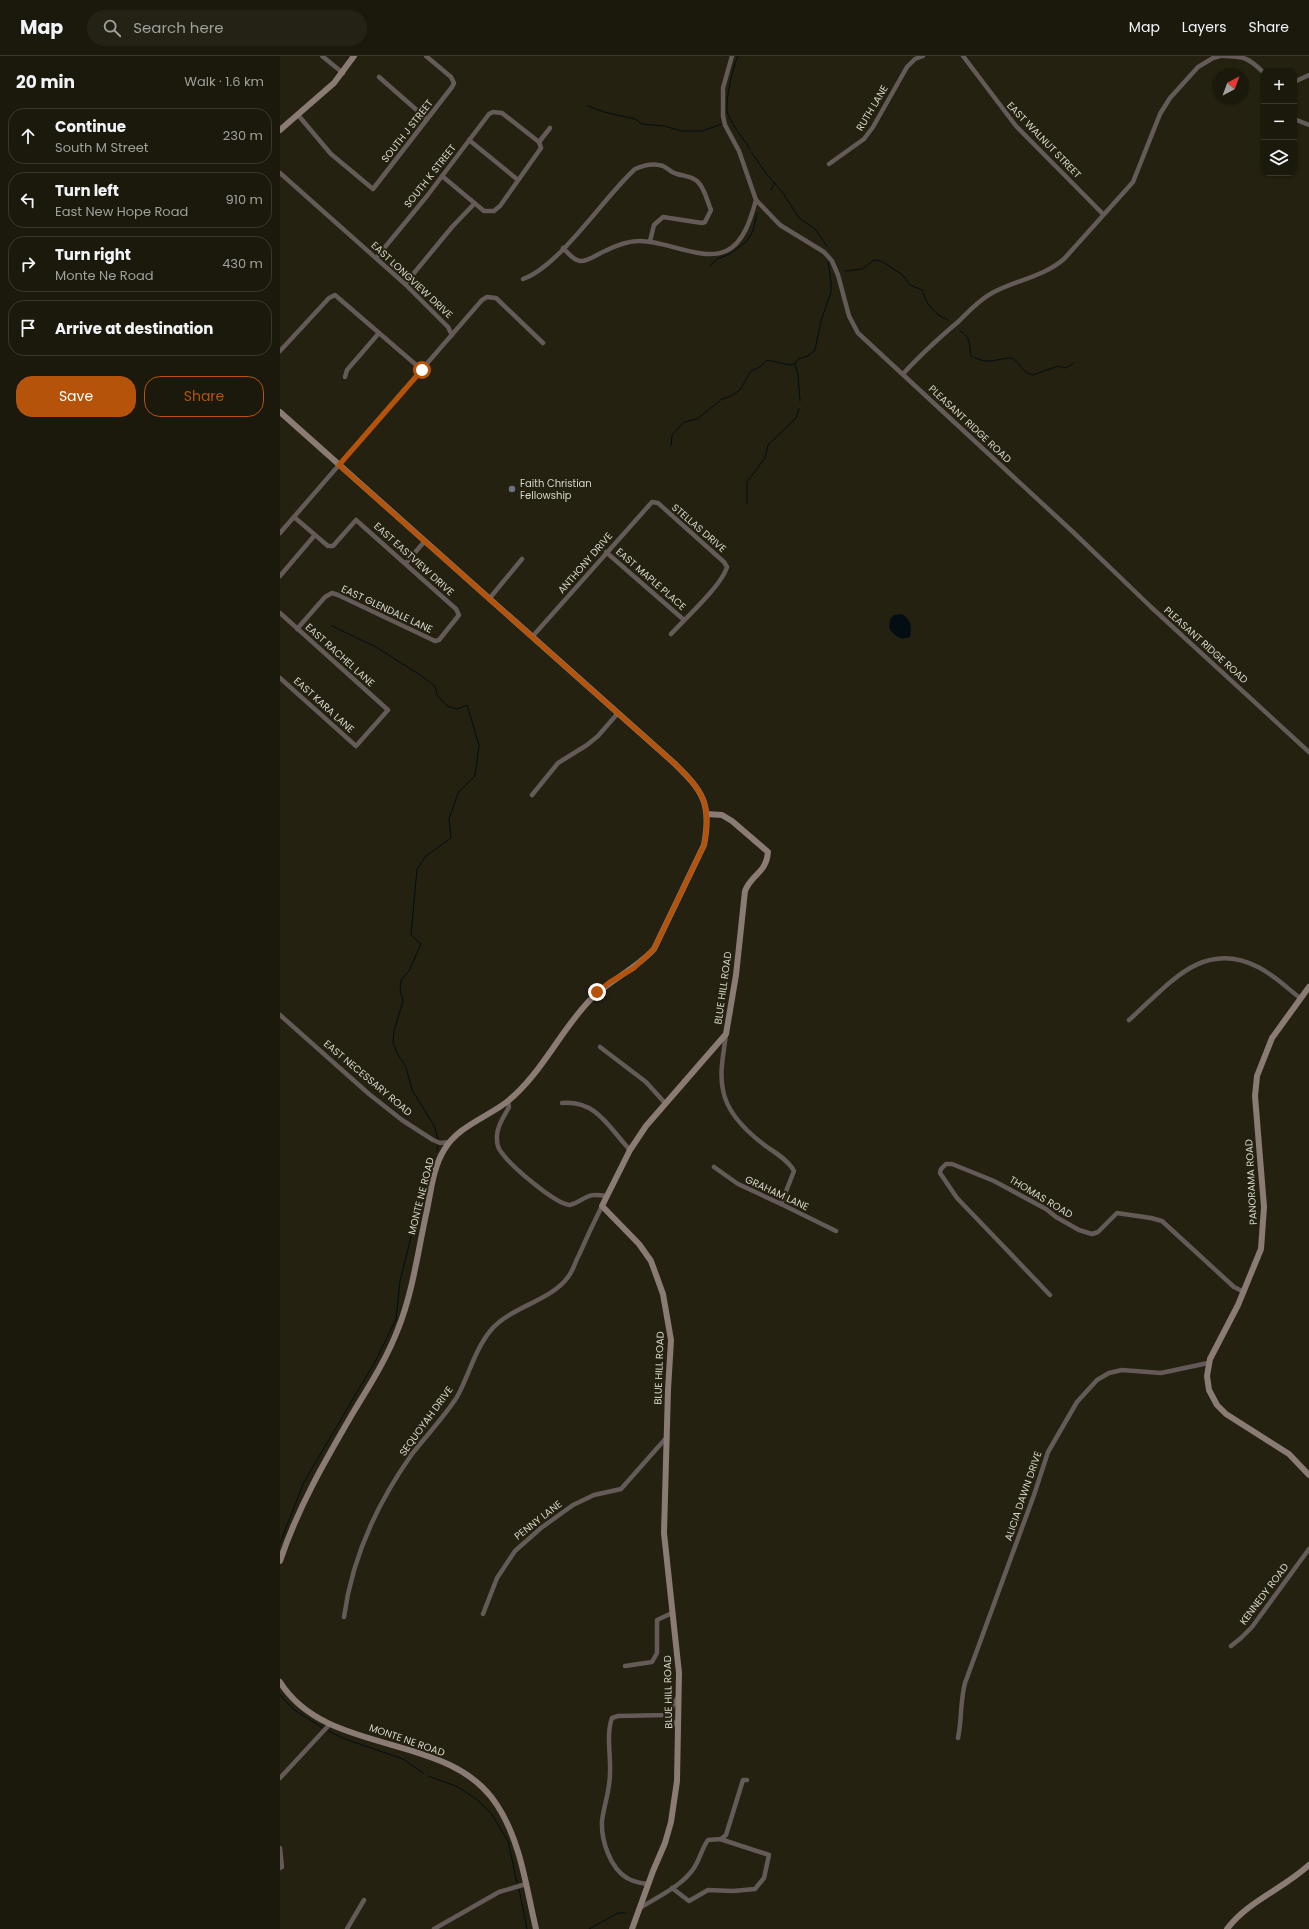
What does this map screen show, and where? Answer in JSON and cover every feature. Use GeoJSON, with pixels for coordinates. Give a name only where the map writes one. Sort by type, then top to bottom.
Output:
{"type":"FeatureCollection","features":[{"type":"Feature","properties":{"kind":"street"},"geometry":{"type":"LineString","coordinates":[[322,56],[343,73]]}},
{"type":"Feature","properties":{"kind":"street"},"geometry":{"type":"LineString","coordinates":[[280,130],[343,73],[354,56]]}},
{"type":"Feature","properties":{"kind":"street","name":"SOUTH J STREET"},"geometry":{"type":"LineString","coordinates":[[298,115],[331,154],[373,189],[454,83],[451,77],[426,56]]}},
{"type":"Feature","properties":{"kind":"street","name":"PLEASANT RIDGE ROAD"},"geometry":{"type":"LineString","coordinates":[[732,56],[723,88],[723,116],[744,165],[756,200],[780,225],[824,252],[832,261],[836,268],[846,308],[855,329],[866,341],[1073,532],[1149,605],[1309,752]]}},
{"type":"Feature","properties":{"kind":"street","name":"RUTH LANE"},"geometry":{"type":"LineString","coordinates":[[829,164],[864,139],[873,127],[907,67],[915,59],[923,56]]}},
{"type":"Feature","properties":{"kind":"street","name":"EAST WALNUT STREET"},"geometry":{"type":"LineString","coordinates":[[963,56],[1016,126],[1103,214]]}},
{"type":"Feature","properties":{"kind":"street"},"geometry":{"type":"LineString","coordinates":[[902,374],[978,303],[991,294],[1053,268],[1064,259],[1133,182],[1154,128],[1170,98],[1198,67],[1213,58],[1220,56]]}},
{"type":"Feature","properties":{"kind":"street"},"geometry":{"type":"LineString","coordinates":[[1223,56],[1238,56],[1248,59],[1261,70]]}},
{"type":"Feature","properties":{"kind":"street"},"geometry":{"type":"LineString","coordinates":[[1297,80],[1309,74]]}},
{"type":"Feature","properties":{"kind":"street"},"geometry":{"type":"LineString","coordinates":[[379,77],[427,119]]}},
{"type":"Feature","properties":{"kind":"street","name":"SOUTH K STREET"},"geometry":{"type":"LineString","coordinates":[[376,258],[442,176],[489,114],[493,112],[502,113],[539,142]]}},
{"type":"Feature","properties":{"kind":"street"},"geometry":{"type":"LineString","coordinates":[[1297,120],[1309,125]]}},
{"type":"Feature","properties":{"kind":"street"},"geometry":{"type":"LineString","coordinates":[[442,176],[484,211],[494,211],[500,206],[541,148],[539,142],[550,128]]}},
{"type":"Feature","properties":{"kind":"street"},"geometry":{"type":"LineString","coordinates":[[469,140],[518,180]]}},
{"type":"Feature","properties":{"kind":"street"},"geometry":{"type":"LineString","coordinates":[[523,279],[533,276],[563,248],[630,173],[644,165],[653,164],[664,166],[677,174],[697,180],[702,186],[711,210],[705,222],[702,224],[663,217],[654,225],[650,241]]}},
{"type":"Feature","properties":{"kind":"street","name":"EAST LONGVIEW DRIVE"},"geometry":{"type":"LineString","coordinates":[[280,174],[405,284],[448,327],[452,335],[482,300],[492,297],[499,301],[543,343]]}},
{"type":"Feature","properties":{"kind":"street"},"geometry":{"type":"LineString","coordinates":[[563,248],[576,260],[580,261],[592,258],[611,248],[631,241],[650,241],[702,253],[715,254],[726,251],[744,234],[756,200]]}},
{"type":"Feature","properties":{"kind":"street"},"geometry":{"type":"LineString","coordinates":[[405,284],[452,227],[474,204]]}},
{"type":"Feature","properties":{"kind":"street"},"geometry":{"type":"LineString","coordinates":[[280,351],[329,298],[334,295],[422,370]]}},
{"type":"Feature","properties":{"kind":"street"},"geometry":{"type":"LineString","coordinates":[[345,377],[347,370],[379,333]]}},
{"type":"Feature","properties":{"kind":"street"},"geometry":{"type":"LineString","coordinates":[[280,533],[452,335]]}},
{"type":"Feature","properties":{"kind":"street","name":"MONTE NE ROAD"},"geometry":{"type":"LineString","coordinates":[[280,412],[424,542],[618,713],[692,781],[703,797],[707,814],[704,845],[654,949],[644,960],[610,982],[588,1001],[532,1076],[508,1101],[465,1128],[450,1142],[440,1160],[432,1183],[409,1293],[398,1329],[381,1366],[321,1467],[304,1502],[280,1561]]}},
{"type":"Feature","properties":{"kind":"street","name":"ANTHONY DRIVE"},"geometry":{"type":"LineString","coordinates":[[532,637],[652,502]]}},
{"type":"Feature","properties":{"kind":"street","name":"STELLAS DRIVE"},"geometry":{"type":"LineString","coordinates":[[652,502],[658,503],[724,562],[727,567],[726,573],[684,620]]}},
{"type":"Feature","properties":{"kind":"street"},"geometry":{"type":"LineString","coordinates":[[280,576],[314,536],[294,517]]}},
{"type":"Feature","properties":{"kind":"street","name":"EAST EASTVIEW DRIVE"},"geometry":{"type":"LineString","coordinates":[[314,536],[328,546],[332,546],[356,520],[406,563],[458,611],[458,618],[440,640],[435,641]]}},
{"type":"Feature","properties":{"kind":"street"},"geometry":{"type":"LineString","coordinates":[[406,563],[424,542]]}},
{"type":"Feature","properties":{"kind":"street","name":"EAST MAPLE PLACE"},"geometry":{"type":"LineString","coordinates":[[606,552],[684,620]]}},
{"type":"Feature","properties":{"kind":"street"},"geometry":{"type":"LineString","coordinates":[[489,599],[522,559]]}},
{"type":"Feature","properties":{"kind":"street","name":"EAST GLENDALE LANE"},"geometry":{"type":"LineString","coordinates":[[297,629],[325,597],[332,594],[338,595],[435,641]]}},
{"type":"Feature","properties":{"kind":"street","name":"EAST RACHEL LANE"},"geometry":{"type":"LineString","coordinates":[[280,613],[388,710],[356,746]]}},
{"type":"Feature","properties":{"kind":"street"},"geometry":{"type":"LineString","coordinates":[[671,634],[684,620]]}},
{"type":"Feature","properties":{"kind":"street","name":"EAST KARA LANE"},"geometry":{"type":"LineString","coordinates":[[280,678],[356,746]]}},
{"type":"Feature","properties":{"kind":"street"},"geometry":{"type":"LineString","coordinates":[[532,795],[558,763],[587,745],[598,736],[618,713]]}},
{"type":"Feature","properties":{"kind":"street","name":"BLUE HILL ROAD"},"geometry":{"type":"LineString","coordinates":[[632,1929],[638,1908],[665,1843],[671,1822],[676,1781],[679,1728],[678,1662],[664,1533],[671,1340],[663,1294],[656,1272],[646,1252],[602,1206],[630,1150],[646,1126],[726,1034],[736,975],[745,891],[747,884],[767,863],[768,852],[732,821],[722,815],[707,814]]}},
{"type":"Feature","properties":{"kind":"street"},"geometry":{"type":"LineString","coordinates":[[1129,1020],[1179,974],[1197,964],[1211,960],[1233,959],[1252,964],[1265,971],[1300,998]]}},
{"type":"Feature","properties":{"kind":"street","name":"PANORAMA ROAD"},"geometry":{"type":"LineString","coordinates":[[1309,987],[1272,1038],[1257,1076],[1255,1096],[1263,1184],[1264,1228],[1261,1249],[1244,1292],[1208,1364],[1207,1376],[1209,1390],[1217,1405],[1235,1421],[1288,1454],[1309,1475]]}},
{"type":"Feature","properties":{"kind":"street","name":"EAST NECESSARY ROAD"},"geometry":{"type":"LineString","coordinates":[[280,1015],[369,1094],[402,1120],[433,1140],[440,1143],[450,1142]]}},
{"type":"Feature","properties":{"kind":"street"},"geometry":{"type":"LineString","coordinates":[[726,1034],[722,1066],[722,1090],[727,1102],[737,1119],[748,1133],[781,1157],[792,1167],[794,1171],[782,1204]]}},
{"type":"Feature","properties":{"kind":"street"},"geometry":{"type":"LineString","coordinates":[[600,1047],[646,1082],[666,1103]]}},
{"type":"Feature","properties":{"kind":"street"},"geometry":{"type":"LineString","coordinates":[[508,1101],[509,1107],[501,1123],[497,1138],[501,1153],[507,1159],[534,1183],[560,1202],[570,1205],[588,1195],[596,1194],[606,1196]]}},
{"type":"Feature","properties":{"kind":"street"},"geometry":{"type":"LineString","coordinates":[[562,1104],[573,1102],[582,1104],[594,1110],[630,1150]]}},
{"type":"Feature","properties":{"kind":"street","name":"THOMAS ROAD"},"geometry":{"type":"LineString","coordinates":[[1050,1295],[957,1198],[940,1173],[941,1169],[946,1164],[952,1164],[994,1181],[1035,1202],[1062,1220],[1086,1233],[1098,1232],[1117,1213],[1162,1221],[1234,1287],[1244,1292]]}},
{"type":"Feature","properties":{"kind":"street","name":"GRAHAM LANE"},"geometry":{"type":"LineString","coordinates":[[714,1167],[738,1184],[836,1231]]}},
{"type":"Feature","properties":{"kind":"street","name":"SEQUOYAH DRIVE"},"geometry":{"type":"LineString","coordinates":[[344,1617],[351,1583],[367,1532],[401,1471],[450,1408],[463,1385],[482,1344],[492,1328],[502,1320],[547,1294],[568,1277],[602,1206]]}},
{"type":"Feature","properties":{"kind":"street","name":"ALICIA DAWN DRIVE"},"geometry":{"type":"LineString","coordinates":[[958,1738],[962,1718],[962,1696],[965,1683],[1034,1495],[1048,1452],[1077,1402],[1097,1380],[1109,1373],[1122,1370],[1172,1372],[1208,1364]]}},
{"type":"Feature","properties":{"kind":"street","name":"PENNY LANE"},"geometry":{"type":"LineString","coordinates":[[483,1614],[496,1578],[514,1551],[556,1516],[573,1505],[594,1495],[621,1489],[667,1437]]}},
{"type":"Feature","properties":{"kind":"street","name":"KENNEDY ROAD"},"geometry":{"type":"LineString","coordinates":[[1232,1646],[1252,1627],[1309,1549]]}},
{"type":"Feature","properties":{"kind":"street"},"geometry":{"type":"LineString","coordinates":[[625,1666],[652,1662],[657,1653],[657,1620],[672,1613]]}},
{"type":"Feature","properties":{"kind":"street","name":"MONTE NE ROAD"},"geometry":{"type":"LineString","coordinates":[[280,1682],[311,1714],[330,1724],[434,1758],[462,1772],[476,1783],[496,1803],[515,1840],[536,1929]]}},
{"type":"Feature","properties":{"kind":"street"},"geometry":{"type":"LineString","coordinates":[[667,1715],[678,1696]]}},
{"type":"Feature","properties":{"kind":"street"},"geometry":{"type":"LineString","coordinates":[[648,1884],[628,1879],[616,1869],[605,1841],[602,1823],[610,1784],[609,1730],[612,1718],[618,1716],[667,1715],[679,1728]]}},
{"type":"Feature","properties":{"kind":"street"},"geometry":{"type":"LineString","coordinates":[[280,1778],[330,1724]]}},
{"type":"Feature","properties":{"kind":"street"},"geometry":{"type":"LineString","coordinates":[[719,1839],[726,1834],[743,1780],[747,1780]]}},
{"type":"Feature","properties":{"kind":"street"},"geometry":{"type":"LineString","coordinates":[[638,1908],[684,1880],[691,1872],[708,1840],[719,1839],[769,1855],[764,1878],[755,1889],[733,1891],[708,1890],[689,1901],[672,1888]]}},
{"type":"Feature","properties":{"kind":"street"},"geometry":{"type":"LineString","coordinates":[[280,1848],[282,1867],[280,1868]]}},
{"type":"Feature","properties":{"kind":"street"},"geometry":{"type":"LineString","coordinates":[[1227,1929],[1243,1910],[1297,1876],[1309,1865]]}},
{"type":"Feature","properties":{"kind":"street"},"geometry":{"type":"LineString","coordinates":[[434,1929],[499,1892],[526,1884]]}},
{"type":"Feature","properties":{"kind":"street"},"geometry":{"type":"LineString","coordinates":[[347,1929],[364,1900]]}},
{"type":"Feature","properties":{"kind":"shaded area"},"geometry":{"type":"Polygon","coordinates":[[[902,614],[909,621],[911,626],[910,637],[898,637],[889,628],[890,619],[894,615],[902,614]]]}},
{"type":"Feature","properties":{"kind":"waterway"},"geometry":{"type":"LineString","coordinates":[[738,56],[730,85],[727,109],[733,123],[750,149]]}},
{"type":"Feature","properties":{"kind":"waterway"},"geometry":{"type":"LineString","coordinates":[[588,106],[604,112],[635,119],[642,124],[664,126],[682,131],[702,131],[722,124]]}},
{"type":"Feature","properties":{"kind":"waterway"},"geometry":{"type":"LineString","coordinates":[[752,153],[765,172],[783,193],[799,218],[815,229],[827,246]]}},
{"type":"Feature","properties":{"kind":"waterway"},"geometry":{"type":"LineString","coordinates":[[771,190],[774,183]]}},
{"type":"Feature","properties":{"kind":"waterway"},"geometry":{"type":"LineString","coordinates":[[710,266],[717,259],[730,254],[747,241],[753,231],[757,213]]}},
{"type":"Feature","properties":{"kind":"waterway"},"geometry":{"type":"LineString","coordinates":[[845,271],[862,269],[874,260],[881,261],[903,275],[910,285],[922,290],[931,308],[948,320]]}},
{"type":"Feature","properties":{"kind":"waterway"},"geometry":{"type":"LineString","coordinates":[[671,446],[672,435],[684,422],[697,419],[722,399],[729,397],[740,390],[751,371],[760,367],[767,360],[790,365],[795,364],[798,359],[808,356],[815,350],[821,321],[831,292],[828,262]]}},
{"type":"Feature","properties":{"kind":"waterway"},"geometry":{"type":"LineString","coordinates":[[960,331],[968,338],[971,356],[984,361],[1013,358],[1027,373],[1033,375],[1058,366],[1066,368],[1074,363]]}},
{"type":"Feature","properties":{"kind":"waterway"},"geometry":{"type":"LineString","coordinates":[[795,364],[798,374],[800,401]]}},
{"type":"Feature","properties":{"kind":"waterway"},"geometry":{"type":"LineString","coordinates":[[747,503],[747,482],[765,458],[768,445],[796,418],[799,409]]}},
{"type":"Feature","properties":{"kind":"waterway"},"geometry":{"type":"LineString","coordinates":[[332,626],[376,647],[420,675],[435,686],[437,695],[447,706],[457,709],[467,705],[479,745],[475,776],[458,793],[449,819],[451,838],[426,856],[417,869],[411,935],[421,944],[409,971],[401,980],[400,990],[403,1001],[394,1031],[393,1043],[398,1055],[406,1067],[412,1090],[435,1127],[438,1140]]}},
{"type":"Feature","properties":{"kind":"waterway"},"geometry":{"type":"LineString","coordinates":[[437,1151],[438,1145]]}},
{"type":"Feature","properties":{"kind":"waterway"},"geometry":{"type":"LineString","coordinates":[[280,1543],[304,1482],[376,1360],[396,1319],[400,1281],[428,1169],[434,1157]]}},
{"type":"Feature","properties":{"kind":"waterway"},"geometry":{"type":"LineString","coordinates":[[280,1695],[293,1709],[323,1728]]}},
{"type":"Feature","properties":{"kind":"waterway"},"geometry":{"type":"LineString","coordinates":[[328,1731],[345,1739],[403,1759],[423,1773]]}},
{"type":"Feature","properties":{"kind":"waterway"},"geometry":{"type":"LineString","coordinates":[[428,1776],[456,1786],[475,1798],[491,1813],[508,1841],[517,1883]]}},
{"type":"Feature","properties":{"kind":"waterway"},"geometry":{"type":"LineString","coordinates":[[519,1889],[527,1929]]}},
{"type":"Feature","properties":{"kind":"waterway"},"geometry":{"type":"LineString","coordinates":[[589,1929],[618,1913],[625,1913]]}},
{"type":"Feature","properties":{"kind":"place","name":"Faith Christian Fellowship"},"geometry":{"type":"Point","coordinates":[512,489]}},
{"type":"Feature","properties":{"kind":"route"},"geometry":{"type":"LineString","coordinates":[[422,370],[339,465],[674,763],[698,787],[703,797],[707,814],[704,845],[659,941],[644,960],[597,992]]}}]}
